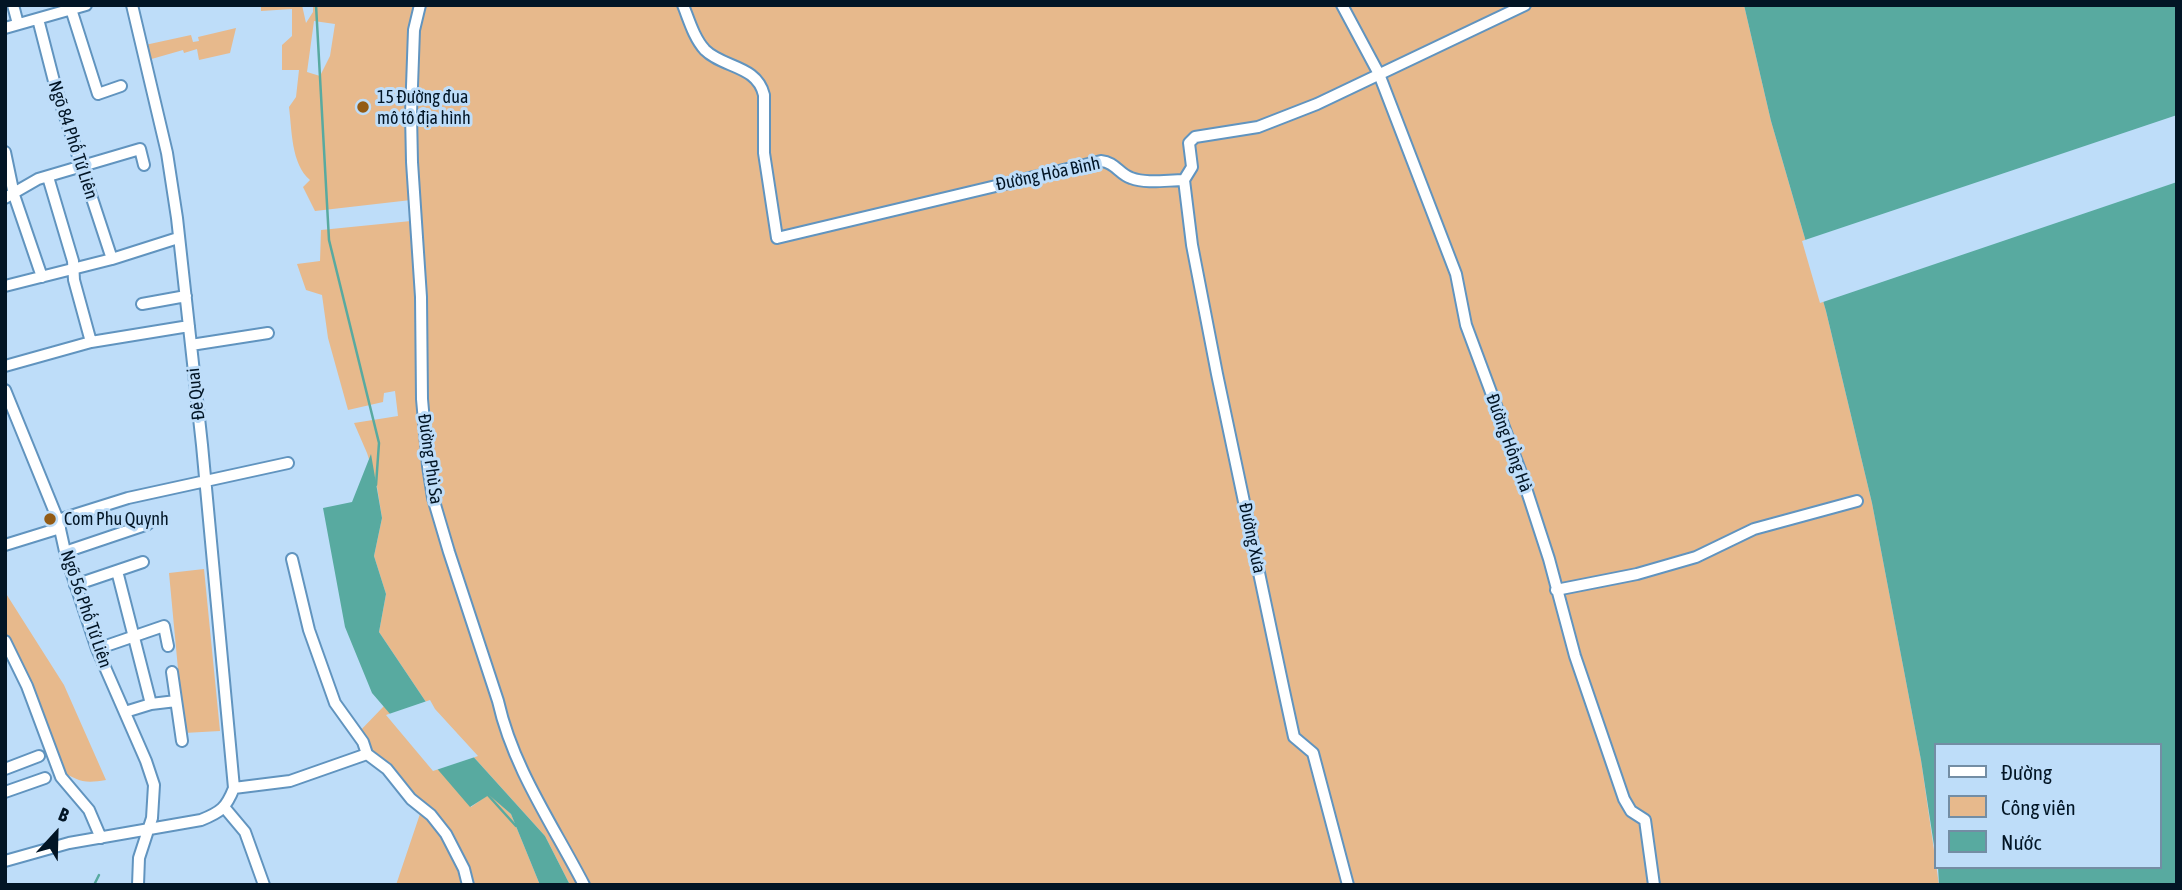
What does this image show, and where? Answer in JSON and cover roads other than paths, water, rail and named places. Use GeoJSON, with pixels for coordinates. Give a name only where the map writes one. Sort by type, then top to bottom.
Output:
{"type":"FeatureCollection","features":[{"type":"Feature","properties":{"kind":"street"},"geometry":{"type":"LineString","coordinates":[[13,5],[18,24]]}},
{"type":"Feature","properties":{"kind":"street"},"geometry":{"type":"LineString","coordinates":[[5,28],[86,5]]}},
{"type":"Feature","properties":{"kind":"street","name":"Đê Quai"},"geometry":{"type":"LineString","coordinates":[[132,5],[167,153],[186,296],[234,788]]}},
{"type":"Feature","properties":{"kind":"street","name":"Đường Phù Sa"},"geometry":{"type":"LineString","coordinates":[[419,5],[414,30],[412,162],[421,297],[422,399],[433,498],[503,722],[535,797],[584,885]]}},
{"type":"Feature","properties":{"kind":"street","name":"Đường Hòa Bình"},"geometry":{"type":"LineString","coordinates":[[683,5],[696,38],[706,51],[742,68],[762,87],[764,153],[777,238],[1101,161],[1114,164],[1125,176],[1133,179],[1184,180]]}},
{"type":"Feature","properties":{"kind":"street","name":"Đường Hồng Hà"},"geometry":{"type":"LineString","coordinates":[[1342,5],[1379,74],[1456,274],[1466,325],[1521,473],[1549,559],[1574,656],[1624,799],[1631,811],[1645,820],[1654,885]]}},
{"type":"Feature","properties":{"kind":"street"},"geometry":{"type":"LineString","coordinates":[[1184,180],[1192,167],[1189,143],[1195,137],[1258,127],[1317,104],[1525,5]]}},
{"type":"Feature","properties":{"kind":"street"},"geometry":{"type":"LineString","coordinates":[[71,9],[98,94],[121,86]]}},
{"type":"Feature","properties":{"kind":"street","name":"Ngõ 84 Phố Tứ Liên"},"geometry":{"type":"LineString","coordinates":[[38,19],[57,89],[112,259]]}},
{"type":"Feature","properties":{"kind":"street"},"geometry":{"type":"LineString","coordinates":[[10,197],[38,180],[141,149],[144,166]]}},
{"type":"Feature","properties":{"kind":"street"},"geometry":{"type":"LineString","coordinates":[[5,152],[10,197],[42,277]]}},
{"type":"Feature","properties":{"kind":"street"},"geometry":{"type":"LineString","coordinates":[[48,177],[74,261],[73,269],[91,342]]}},
{"type":"Feature","properties":{"kind":"street","name":"Đường Xưa"},"geometry":{"type":"LineString","coordinates":[[1184,180],[1192,245],[1294,737],[1313,753],[1348,885]]}},
{"type":"Feature","properties":{"kind":"street"},"geometry":{"type":"LineString","coordinates":[[6,284],[112,259],[178,238]]}},
{"type":"Feature","properties":{"kind":"street"},"geometry":{"type":"LineString","coordinates":[[142,304],[186,296]]}},
{"type":"Feature","properties":{"kind":"street"},"geometry":{"type":"LineString","coordinates":[[5,366],[91,342],[189,326]]}},
{"type":"Feature","properties":{"kind":"street"},"geometry":{"type":"LineString","coordinates":[[191,345],[268,333]]}},
{"type":"Feature","properties":{"kind":"street","name":"Ngõ 56 Phố Tứ Liên"},"geometry":{"type":"LineString","coordinates":[[5,390],[59,524],[75,585],[97,649],[154,785],[152,818],[139,858],[138,885]]}},
{"type":"Feature","properties":{"kind":"street"},"geometry":{"type":"LineString","coordinates":[[5,545],[128,498],[288,463]]}},
{"type":"Feature","properties":{"kind":"street"},"geometry":{"type":"LineString","coordinates":[[1556,590],[1637,574],[1696,558],[1754,529],[1857,501]]}},
{"type":"Feature","properties":{"kind":"street"},"geometry":{"type":"LineString","coordinates":[[65,552],[148,524]]}},
{"type":"Feature","properties":{"kind":"street"},"geometry":{"type":"LineString","coordinates":[[292,559],[309,630],[335,703],[363,742],[366,754],[387,769],[411,799],[431,815],[446,834],[464,870],[468,885]]}},
{"type":"Feature","properties":{"kind":"street"},"geometry":{"type":"LineString","coordinates":[[75,585],[143,562]]}},
{"type":"Feature","properties":{"kind":"street"},"geometry":{"type":"LineString","coordinates":[[117,571],[151,704]]}},
{"type":"Feature","properties":{"kind":"street"},"geometry":{"type":"LineString","coordinates":[[97,649],[164,626],[167,646]]}},
{"type":"Feature","properties":{"kind":"street"},"geometry":{"type":"LineString","coordinates":[[5,641],[27,685],[61,776],[89,810],[101,838]]}},
{"type":"Feature","properties":{"kind":"street"},"geometry":{"type":"LineString","coordinates":[[172,672],[182,741]]}},
{"type":"Feature","properties":{"kind":"street"},"geometry":{"type":"LineString","coordinates":[[125,712],[151,704],[176,701]]}},
{"type":"Feature","properties":{"kind":"street"},"geometry":{"type":"LineString","coordinates":[[5,861],[69,843],[201,820],[217,814],[228,804],[234,788],[290,781],[366,754]]}},
{"type":"Feature","properties":{"kind":"street"},"geometry":{"type":"LineString","coordinates":[[5,769],[39,756]]}},
{"type":"Feature","properties":{"kind":"street"},"geometry":{"type":"LineString","coordinates":[[5,792],[46,778]]}},
{"type":"Feature","properties":{"kind":"street"},"geometry":{"type":"LineString","coordinates":[[224,807],[245,832],[264,885]]}},
{"type":"Feature","properties":{"kind":"water"},"geometry":{"type":"Polygon","coordinates":[[[1744,5],[2177,5],[2177,885],[1939,885],[1938,869],[2161,869],[2161,743],[1934,743],[1934,845],[1921,760],[1872,503],[1826,311],[1771,121],[1744,5]]]}},
{"type":"Feature","properties":{"kind":"water"},"geometry":{"type":"Polygon","coordinates":[[[371,454],[382,518],[374,556],[386,594],[379,632],[432,711],[545,836],[570,885],[540,885],[511,814],[489,795],[470,807],[372,693],[345,627],[323,508],[352,502],[371,454]]]}},
{"type":"Feature","properties":{"kind":"waterway"},"geometry":{"type":"LineString","coordinates":[[316,5],[329,240],[379,443],[376,485]]}},
{"type":"Feature","properties":{"kind":"waterway"},"geometry":{"type":"LineString","coordinates":[[487,794],[516,826]]}},
{"type":"Feature","properties":{"kind":"waterway"},"geometry":{"type":"LineString","coordinates":[[94,885],[99,875]]}},
{"type":"Feature","properties":{"kind":"place","name":"15 Đường đua mô tô địa hình"},"geometry":{"type":"Point","coordinates":[363,107]}},
{"type":"Feature","properties":{"kind":"place","name":"Com Phu Quynh"},"geometry":{"type":"Point","coordinates":[50,519]}}]}
